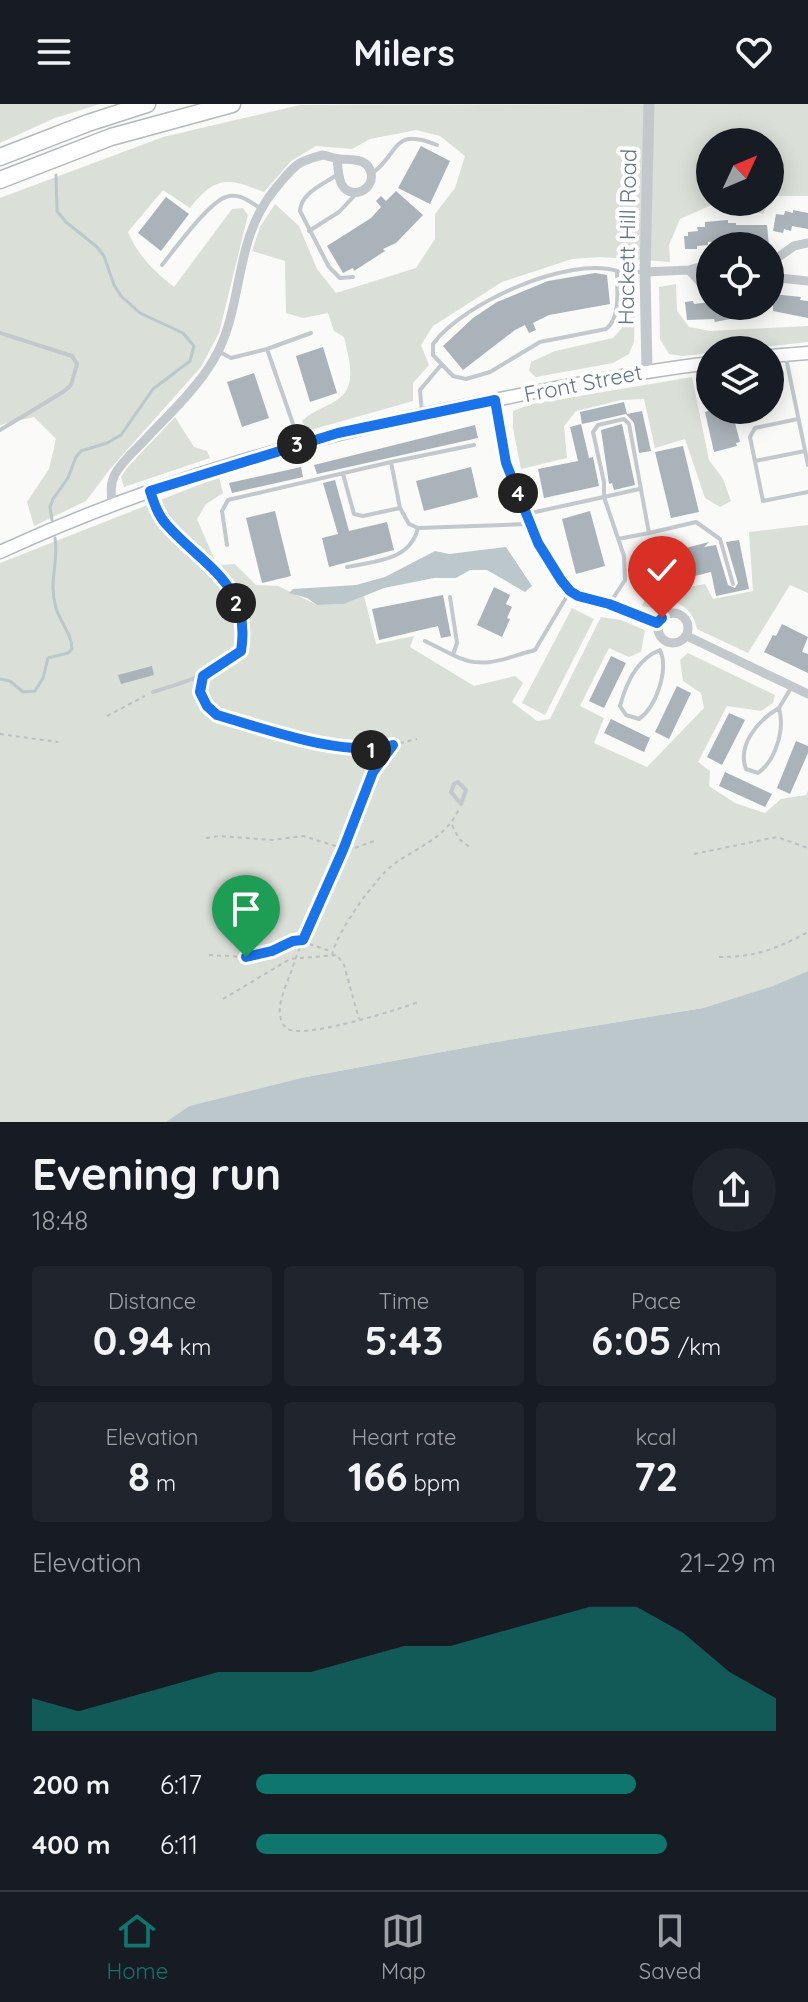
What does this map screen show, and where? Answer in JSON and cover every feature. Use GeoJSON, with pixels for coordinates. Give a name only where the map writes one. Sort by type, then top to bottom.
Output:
{"type":"FeatureCollection","features":[{"type":"Feature","properties":{"kind":"highway"},"geometry":{"type":"LineString","coordinates":[[0,157],[147,104]]}},
{"type":"Feature","properties":{"kind":"highway"},"geometry":{"type":"LineString","coordinates":[[0,180],[111,137],[232,104]]}},
{"type":"Feature","properties":{"kind":"main road"},"geometry":{"type":"LineString","coordinates":[[785,354],[808,353]]}},
{"type":"Feature","properties":{"kind":"main road","name":"Front Street"},"geometry":{"type":"LineString","coordinates":[[0,552],[112,504],[300,443],[422,413],[696,365]]}},
{"type":"Feature","properties":{"kind":"street","name":"Hackett Hill Road"},"geometry":{"type":"LineString","coordinates":[[647,371],[645,272],[649,104]]}},
{"type":"Feature","properties":{"kind":"street"},"geometry":{"type":"LineString","coordinates":[[112,504],[114,476],[122,464],[200,378],[224,339],[252,228],[260,208],[300,163],[324,155],[357,160],[367,165],[372,174],[371,182],[356,194],[347,191],[339,174],[337,159]]}},
{"type":"Feature","properties":{"kind":"street"},"geometry":{"type":"LineString","coordinates":[[784,253],[794,246],[808,243]]}},
{"type":"Feature","properties":{"kind":"street"},"geometry":{"type":"LineString","coordinates":[[645,272],[696,268]]}},
{"type":"Feature","properties":{"kind":"street"},"geometry":{"type":"LineString","coordinates":[[689,270],[696,278]]}},
{"type":"Feature","properties":{"kind":"street"},"geometry":{"type":"LineString","coordinates":[[784,278],[808,281]]}},
{"type":"Feature","properties":{"kind":"street"},"geometry":{"type":"LineString","coordinates":[[495,400],[506,463],[538,543],[570,591],[632,612]]}},
{"type":"Feature","properties":{"kind":"street"},"geometry":{"type":"LineString","coordinates":[[680,614],[687,621],[687,636],[663,646],[657,623],[665,615],[680,614]]}},
{"type":"Feature","properties":{"kind":"street"},"geometry":{"type":"LineString","coordinates":[[687,636],[808,694]]}},
{"type":"Feature","properties":{"kind":"lane"},"geometry":{"type":"LineString","coordinates":[[372,174],[387,159],[394,146],[402,141],[421,138],[437,145]]}},
{"type":"Feature","properties":{"kind":"lane"},"geometry":{"type":"LineString","coordinates":[[339,174],[307,195],[300,211],[329,267],[340,278],[353,277]]}},
{"type":"Feature","properties":{"kind":"lane"},"geometry":{"type":"LineString","coordinates":[[309,231],[339,212],[356,194]]}},
{"type":"Feature","properties":{"kind":"lane"},"geometry":{"type":"LineString","coordinates":[[162,265],[214,204],[228,196],[242,197],[260,208]]}},
{"type":"Feature","properties":{"kind":"lane"},"geometry":{"type":"LineString","coordinates":[[617,271],[615,316],[606,329],[540,342],[490,372],[466,379],[453,376],[433,355],[436,340],[479,307],[505,293],[566,271],[595,267],[645,272]]}},
{"type":"Feature","properties":{"kind":"lane"},"geometry":{"type":"LineString","coordinates":[[0,333],[72,356],[77,364],[71,385],[63,392],[0,430]]}},
{"type":"Feature","properties":{"kind":"lane"},"geometry":{"type":"LineString","coordinates":[[218,351],[231,358],[311,333]]}},
{"type":"Feature","properties":{"kind":"lane"},"geometry":{"type":"LineString","coordinates":[[267,349],[300,443]]}},
{"type":"Feature","properties":{"kind":"lane"},"geometry":{"type":"LineString","coordinates":[[785,354],[808,465]]}},
{"type":"Feature","properties":{"kind":"lane"},"geometry":{"type":"LineString","coordinates":[[422,413],[420,390],[441,365]]}},
{"type":"Feature","properties":{"kind":"lane"},"geometry":{"type":"LineString","coordinates":[[609,604],[625,580],[624,556],[604,497],[604,482],[593,432],[598,425],[624,419],[629,424],[649,533]]}},
{"type":"Feature","properties":{"kind":"lane"},"geometry":{"type":"LineString","coordinates":[[798,419],[755,428],[750,437],[763,501],[808,492]]}},
{"type":"Feature","properties":{"kind":"lane"},"geometry":{"type":"LineString","coordinates":[[227,545],[222,511],[228,500],[474,445]]}},
{"type":"Feature","properties":{"kind":"lane"},"geometry":{"type":"LineString","coordinates":[[755,461],[805,451]]}},
{"type":"Feature","properties":{"kind":"lane"},"geometry":{"type":"LineString","coordinates":[[391,462],[400,508],[409,524],[418,528],[528,519],[639,489]]}},
{"type":"Feature","properties":{"kind":"lane"},"geometry":{"type":"LineString","coordinates":[[343,474],[354,514],[363,516],[400,508]]}},
{"type":"Feature","properties":{"kind":"lane"},"geometry":{"type":"LineString","coordinates":[[150,491],[165,524],[217,571],[232,591],[243,636],[241,651],[203,676],[153,692]]}},
{"type":"Feature","properties":{"kind":"lane"},"geometry":{"type":"LineString","coordinates":[[618,539],[696,522],[720,539],[733,584]]}},
{"type":"Feature","properties":{"kind":"lane"},"geometry":{"type":"LineString","coordinates":[[347,567],[401,554],[415,540],[418,528]]}},
{"type":"Feature","properties":{"kind":"lane"},"geometry":{"type":"LineString","coordinates":[[425,641],[467,662],[484,664],[535,650],[570,591]]}},
{"type":"Feature","properties":{"kind":"lane"},"geometry":{"type":"LineString","coordinates":[[450,597],[457,643],[453,655]]}},
{"type":"Feature","properties":{"kind":"lane"},"geometry":{"type":"LineString","coordinates":[[663,646],[663,669],[648,713],[639,719],[626,715],[620,706],[633,674],[650,654],[663,646]]}},
{"type":"Feature","properties":{"kind":"lane"},"geometry":{"type":"LineString","coordinates":[[779,708],[782,718],[780,733],[768,766],[758,773],[746,769],[741,758],[751,736],[769,714],[779,708],[793,686]]}},
{"type":"Feature","properties":{"kind":"lane"},"geometry":{"type":"LineString","coordinates":[[458,782],[466,790],[461,804],[451,792],[458,782]]}},
{"type":"Feature","properties":{"kind":"path"},"geometry":{"type":"LineString","coordinates":[[632,612],[657,623]]}},
{"type":"Feature","properties":{"kind":"path"},"geometry":{"type":"LineString","coordinates":[[203,676],[201,697],[217,715],[332,745],[371,750],[417,739]]}},
{"type":"Feature","properties":{"kind":"path"},"geometry":{"type":"LineString","coordinates":[[107,716],[153,692]]}},
{"type":"Feature","properties":{"kind":"path"},"geometry":{"type":"LineString","coordinates":[[0,734],[58,742]]}},
{"type":"Feature","properties":{"kind":"path"},"geometry":{"type":"LineString","coordinates":[[393,745],[373,772],[296,957],[279,1011],[284,1026],[292,1031],[306,1031],[359,1020],[418,1002]]}},
{"type":"Feature","properties":{"kind":"path"},"geometry":{"type":"LineString","coordinates":[[332,953],[344,927],[381,875],[433,841],[451,824],[461,804]]}},
{"type":"Feature","properties":{"kind":"path"},"geometry":{"type":"LineString","coordinates":[[451,824],[459,839],[471,848]]}},
{"type":"Feature","properties":{"kind":"path"},"geometry":{"type":"LineString","coordinates":[[206,838],[272,840],[303,836],[343,850],[356,849],[377,840]]}},
{"type":"Feature","properties":{"kind":"path"},"geometry":{"type":"LineString","coordinates":[[694,854],[777,837],[808,848]]}},
{"type":"Feature","properties":{"kind":"path"},"geometry":{"type":"LineString","coordinates":[[719,957],[761,954],[808,932]]}},
{"type":"Feature","properties":{"kind":"path"},"geometry":{"type":"LineString","coordinates":[[209,955],[246,957],[303,940],[339,957],[359,1020]]}},
{"type":"Feature","properties":{"kind":"path"},"geometry":{"type":"LineString","coordinates":[[223,999],[296,957],[332,953]]}},
{"type":"Feature","properties":{"kind":"shaded area"},"geometry":{"type":"Polygon","coordinates":[[[0,104],[100,104],[55,118],[0,143],[0,104]]]}},
{"type":"Feature","properties":{"kind":"shaded area"},"geometry":{"type":"Polygon","coordinates":[[[808,104],[808,196],[784,196],[784,128],[696,128],[696,212],[680,219],[669,245],[670,262],[600,257],[572,259],[502,282],[433,326],[421,345],[429,365],[413,383],[413,401],[307,431],[302,421],[346,392],[350,377],[348,352],[344,337],[334,331],[328,313],[303,318],[286,313],[285,261],[252,251],[260,227],[275,204],[299,226],[317,269],[336,293],[416,268],[435,239],[435,214],[455,188],[465,156],[440,136],[416,130],[370,139],[352,149],[316,146],[291,161],[264,192],[223,182],[207,190],[190,208],[163,190],[128,232],[147,262],[174,287],[232,209],[243,208],[248,215],[219,333],[201,367],[110,469],[86,501],[34,526],[27,502],[49,469],[56,439],[34,417],[0,425],[0,198],[163,137],[300,105],[808,104]]]}},
{"type":"Feature","properties":{"kind":"shaded area"},"geometry":{"type":"Polygon","coordinates":[[[676,284],[677,311],[689,327],[710,331],[808,326],[808,342],[784,345],[784,336],[696,336],[696,355],[669,354],[660,339],[659,287],[676,284]]]}},
{"type":"Feature","properties":{"kind":"shaded area"},"geometry":{"type":"Polygon","coordinates":[[[627,288],[632,288],[635,295],[634,342],[629,354],[613,363],[536,377],[529,371],[531,362],[555,351],[613,338],[622,328],[627,288]]]}},
{"type":"Feature","properties":{"kind":"shaded area"},"geometry":{"type":"Polygon","coordinates":[[[692,377],[696,424],[702,424],[709,460],[723,479],[731,501],[720,507],[705,498],[685,439],[655,448],[644,399],[621,400],[576,411],[564,426],[567,458],[521,469],[513,411],[532,404],[692,377]]]}},
{"type":"Feature","properties":{"kind":"shaded area"},"geometry":{"type":"Polygon","coordinates":[[[175,417],[194,447],[207,451],[210,458],[124,487],[121,477],[127,468],[175,417]]]}},
{"type":"Feature","properties":{"kind":"shaded area"},"geometry":{"type":"Polygon","coordinates":[[[219,477],[223,493],[206,504],[197,519],[217,565],[235,564],[256,585],[278,586],[317,605],[344,604],[364,596],[376,644],[414,636],[410,647],[474,686],[515,676],[523,683],[512,702],[537,721],[550,719],[601,617],[621,620],[645,630],[641,652],[629,657],[609,648],[580,706],[604,718],[594,743],[647,767],[704,708],[701,693],[683,681],[680,660],[688,653],[775,695],[773,703],[761,711],[727,706],[698,762],[710,771],[709,786],[735,803],[765,813],[781,799],[806,795],[808,791],[808,971],[774,986],[703,1008],[301,1078],[189,1106],[166,1122],[0,1122],[0,563],[219,477]]]}},
{"type":"Feature","properties":{"kind":"shaded area"},"geometry":{"type":"Polygon","coordinates":[[[808,525],[808,593],[790,585],[748,653],[697,629],[691,614],[676,602],[670,600],[652,608],[642,606],[647,595],[705,584],[713,599],[753,591],[749,532],[808,525]]]}},
{"type":"Feature","properties":{"kind":"shaded area"},"geometry":{"type":"Polygon","coordinates":[[[506,547],[532,586],[525,592],[487,570],[470,570],[456,578],[434,578],[384,588],[344,604],[317,605],[307,598],[289,593],[293,589],[356,585],[385,577],[435,551],[449,554],[506,547]]]}},
{"type":"Feature","properties":{"kind":"shaded area"},"geometry":{"type":"Polygon","coordinates":[[[572,608],[594,619],[545,715],[522,703],[572,608]]]}},
{"type":"Feature","properties":{"kind":"shaded area"},"geometry":{"type":"Polygon","coordinates":[[[808,971],[808,1122],[166,1122],[189,1106],[301,1078],[703,1008],[773,986],[808,971]]]}},
{"type":"Feature","properties":{"kind":"building"},"geometry":{"type":"Polygon","coordinates":[[[421,146],[450,161],[430,204],[398,188],[421,146]]]}},
{"type":"Feature","properties":{"kind":"building"},"geometry":{"type":"Polygon","coordinates":[[[396,191],[423,215],[396,243],[383,249],[385,251],[354,271],[353,268],[343,273],[327,246],[371,218],[381,207],[376,201],[381,196],[386,201],[396,191]]]}},
{"type":"Feature","properties":{"kind":"building"},"geometry":{"type":"Polygon","coordinates":[[[166,197],[189,214],[161,251],[138,233],[166,197]]]}},
{"type":"Feature","properties":{"kind":"building"},"geometry":{"type":"Polygon","coordinates":[[[793,210],[808,213],[808,229],[792,226],[791,231],[773,231],[776,216],[784,216],[785,211],[793,213],[793,210]]]}},
{"type":"Feature","properties":{"kind":"building"},"geometry":{"type":"Polygon","coordinates":[[[728,220],[728,223],[736,225],[767,225],[768,232],[696,232],[696,249],[685,249],[684,236],[688,236],[688,232],[698,231],[697,227],[705,227],[705,222],[728,220]]]}},
{"type":"Feature","properties":{"kind":"building"},"geometry":{"type":"Polygon","coordinates":[[[595,273],[607,275],[610,304],[549,315],[533,323],[536,330],[529,333],[525,325],[463,370],[443,346],[473,318],[497,302],[548,281],[595,273]]]}},
{"type":"Feature","properties":{"kind":"building"},"geometry":{"type":"Polygon","coordinates":[[[784,295],[808,301],[808,318],[784,313],[784,295]]]}},
{"type":"Feature","properties":{"kind":"building"},"geometry":{"type":"Polygon","coordinates":[[[685,302],[696,304],[696,320],[687,320],[685,302]]]}},
{"type":"Feature","properties":{"kind":"building"},"geometry":{"type":"Polygon","coordinates":[[[323,347],[337,393],[310,402],[296,356],[323,347]]]}},
{"type":"Feature","properties":{"kind":"building"},"geometry":{"type":"Polygon","coordinates":[[[254,373],[269,418],[242,427],[227,382],[254,373]]]}},
{"type":"Feature","properties":{"kind":"building"},"geometry":{"type":"Polygon","coordinates":[[[624,402],[627,414],[642,411],[651,451],[639,453],[634,423],[626,414],[582,424],[580,412],[624,402]]]}},
{"type":"Feature","properties":{"kind":"building"},"geometry":{"type":"Polygon","coordinates":[[[581,424],[599,486],[544,498],[538,469],[578,461],[570,427],[581,424]]]}},
{"type":"Feature","properties":{"kind":"building"},"geometry":{"type":"Polygon","coordinates":[[[622,424],[635,485],[614,490],[612,483],[609,484],[601,430],[622,424]]]}},
{"type":"Feature","properties":{"kind":"building"},"geometry":{"type":"Polygon","coordinates":[[[708,424],[735,424],[740,442],[736,443],[737,446],[714,452],[708,424]]]}},
{"type":"Feature","properties":{"kind":"building"},"geometry":{"type":"Polygon","coordinates":[[[475,425],[478,438],[317,474],[314,465],[475,425]]]}},
{"type":"Feature","properties":{"kind":"building"},"geometry":{"type":"Polygon","coordinates":[[[683,446],[699,512],[671,518],[655,452],[683,446]]]}},
{"type":"Feature","properties":{"kind":"building"},"geometry":{"type":"Polygon","coordinates":[[[301,467],[303,477],[232,493],[229,483],[301,467]]]}},
{"type":"Feature","properties":{"kind":"building"},"geometry":{"type":"Polygon","coordinates":[[[471,467],[478,497],[424,511],[416,481],[471,467]]]}},
{"type":"Feature","properties":{"kind":"building"},"geometry":{"type":"Polygon","coordinates":[[[335,480],[349,531],[387,522],[394,550],[329,567],[322,538],[338,534],[323,483],[335,480]]]}},
{"type":"Feature","properties":{"kind":"building"},"geometry":{"type":"Polygon","coordinates":[[[275,511],[291,576],[262,583],[246,518],[275,511]]]}},
{"type":"Feature","properties":{"kind":"building"},"geometry":{"type":"Polygon","coordinates":[[[590,511],[605,566],[576,574],[562,519],[590,511]]]}},
{"type":"Feature","properties":{"kind":"building"},"geometry":{"type":"Polygon","coordinates":[[[739,540],[749,589],[716,596],[711,572],[654,586],[652,579],[636,582],[631,562],[709,542],[704,547],[716,545],[728,585],[735,588],[738,583],[726,542],[739,540]]]}},
{"type":"Feature","properties":{"kind":"building"},"geometry":{"type":"Polygon","coordinates":[[[494,587],[510,595],[506,604],[512,607],[502,637],[477,625],[494,587]]]}},
{"type":"Feature","properties":{"kind":"building"},"geometry":{"type":"Polygon","coordinates":[[[443,595],[451,636],[441,638],[438,626],[379,640],[372,609],[443,595]]]}},
{"type":"Feature","properties":{"kind":"building"},"geometry":{"type":"Polygon","coordinates":[[[782,624],[808,637],[802,652],[808,654],[808,673],[764,652],[782,624]]]}},
{"type":"Feature","properties":{"kind":"building"},"geometry":{"type":"Polygon","coordinates":[[[611,656],[626,663],[604,708],[589,701],[611,656]]]}},
{"type":"Feature","properties":{"kind":"building"},"geometry":{"type":"Polygon","coordinates":[[[152,666],[154,675],[121,684],[118,675],[152,666]]]}},
{"type":"Feature","properties":{"kind":"building"},"geometry":{"type":"Polygon","coordinates":[[[677,686],[691,693],[669,739],[655,732],[677,686]]]}},
{"type":"Feature","properties":{"kind":"building"},"geometry":{"type":"Polygon","coordinates":[[[729,713],[745,720],[722,765],[707,757],[729,713]]]}},
{"type":"Feature","properties":{"kind":"building"},"geometry":{"type":"Polygon","coordinates":[[[611,719],[650,738],[644,752],[604,733],[611,719]]]}},
{"type":"Feature","properties":{"kind":"building"},"geometry":{"type":"Polygon","coordinates":[[[796,741],[808,746],[808,753],[790,794],[777,788],[796,741]]]}},
{"type":"Feature","properties":{"kind":"building"},"geometry":{"type":"Polygon","coordinates":[[[725,772],[772,794],[765,807],[719,786],[725,772]]]}},
{"type":"Feature","properties":{"kind":"waterway"},"geometry":{"type":"LineString","coordinates":[[52,520],[50,507],[53,499],[68,478],[76,457],[81,451],[121,435],[153,389],[190,361],[194,346],[183,333],[140,313],[121,296],[104,256],[57,211],[56,175]]}},
{"type":"Feature","properties":{"kind":"waterway"},"geometry":{"type":"LineString","coordinates":[[0,679],[10,681],[23,692],[35,691],[43,678],[48,658],[72,649],[54,598],[55,538]]}},
{"type":"Feature","properties":{"kind":"route"},"geometry":{"type":"LineString","coordinates":[[246,957],[303,940],[373,772],[384,753],[393,745],[371,750],[332,745],[217,715],[207,706],[200,692],[203,676],[241,651],[243,636],[237,606],[232,591],[217,571],[165,524],[150,491],[338,433],[495,400],[506,463],[538,543],[561,580],[578,596],[609,604],[657,623],[662,618]]}}]}
